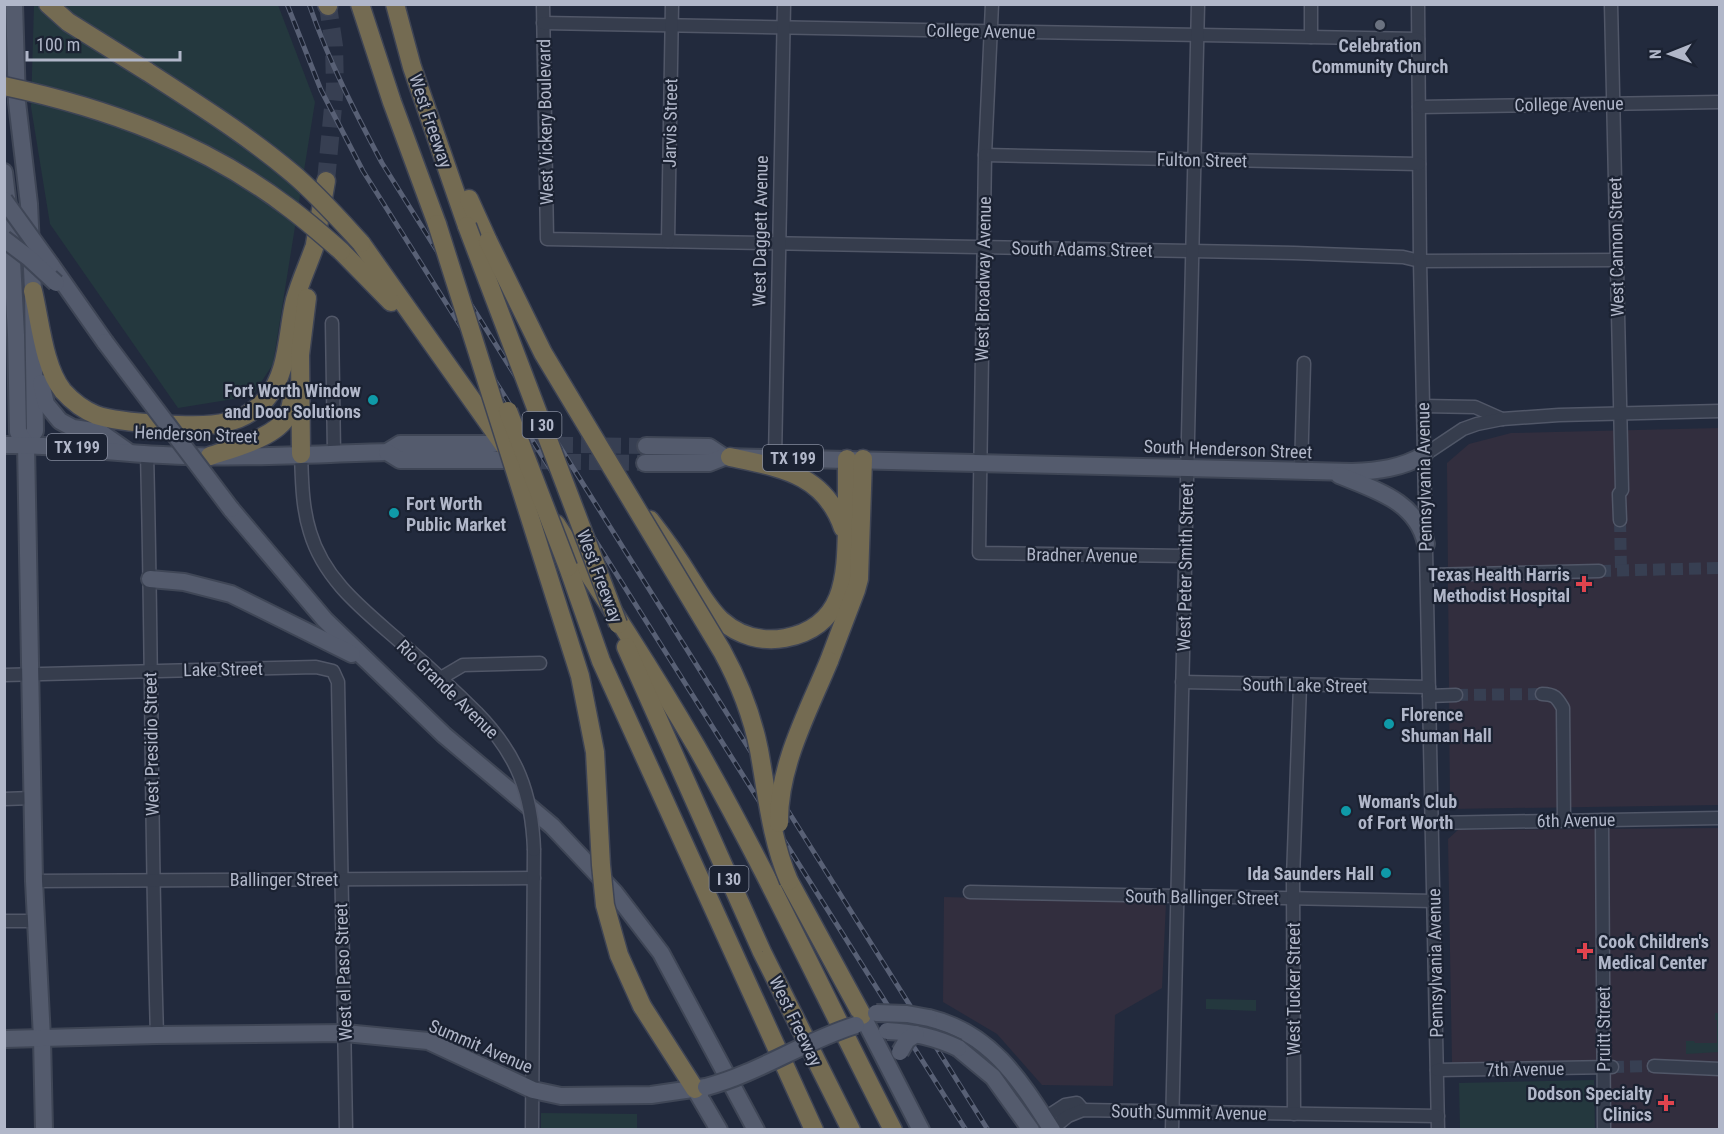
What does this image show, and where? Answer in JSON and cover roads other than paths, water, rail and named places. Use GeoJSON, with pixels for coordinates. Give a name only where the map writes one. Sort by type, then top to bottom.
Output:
{"type":"FeatureCollection","features":[{"type":"Feature","properties":{"kind":"highway"},"geometry":{"type":"LineString","coordinates":[[48,4],[68,22],[224,121],[278,162],[311,190],[361,243],[526,477],[658,682],[734,816],[893,1130]]}},
{"type":"Feature","properties":{"kind":"highway","name":"West Freeway"},"geometry":{"type":"LineString","coordinates":[[360,4],[382,74],[437,224],[568,567],[601,661],[814,1130]]}},
{"type":"Feature","properties":{"kind":"highway","name":"West Freeway"},"geometry":{"type":"LineString","coordinates":[[394,4],[412,67],[467,226],[632,662],[762,952],[850,1130]]}},
{"type":"Feature","properties":{"kind":"highway"},"geometry":{"type":"LineString","coordinates":[[412,67],[478,219],[538,343],[722,651],[743,694],[757,739],[777,851],[804,911],[870,1023]]}},
{"type":"Feature","properties":{"kind":"highway"},"geometry":{"type":"LineString","coordinates":[[4,86],[84,105],[125,118],[171,137],[219,162],[279,200],[341,251],[432,345]]}},
{"type":"Feature","properties":{"kind":"highway"},"geometry":{"type":"LineString","coordinates":[[210,456],[267,435],[284,421],[290,411],[326,181]]}},
{"type":"Feature","properties":{"kind":"highway"},"geometry":{"type":"LineString","coordinates":[[437,224],[580,676],[595,752],[602,889],[619,955],[642,1006],[700,1088]]}},
{"type":"Feature","properties":{"kind":"highway"},"geometry":{"type":"LineString","coordinates":[[33,291],[54,373],[63,391],[78,405],[95,414],[113,419],[185,425],[220,424],[252,411],[265,399],[275,384],[282,366],[296,300],[314,248]]}},
{"type":"Feature","properties":{"kind":"highway"},"geometry":{"type":"LineString","coordinates":[[300,355],[301,454]]}},
{"type":"Feature","properties":{"kind":"highway"},"geometry":{"type":"LineString","coordinates":[[727,457],[784,470],[813,484],[833,505],[841,522],[846,544]]}},
{"type":"Feature","properties":{"kind":"highway"},"geometry":{"type":"LineString","coordinates":[[614,473],[669,543],[721,620],[749,636],[779,639],[808,631],[829,614],[840,597],[855,459]]}},
{"type":"Feature","properties":{"kind":"highway"},"geometry":{"type":"LineString","coordinates":[[789,881],[779,828],[781,791],[793,750],[859,579],[855,459]]}},
{"type":"Feature","properties":{"kind":"main road"},"geometry":{"type":"LineString","coordinates":[[5,4],[6,32],[29,204],[35,356],[35,431],[26,444]]}},
{"type":"Feature","properties":{"kind":"main road"},"geometry":{"type":"LineString","coordinates":[[14,4],[17,102]]}},
{"type":"Feature","properties":{"kind":"main road"},"geometry":{"type":"LineString","coordinates":[[4,172],[10,223],[10,331],[18,432],[26,444],[33,881],[42,1038],[44,1130]]}},
{"type":"Feature","properties":{"kind":"main road"},"geometry":{"type":"LineString","coordinates":[[4,200],[82,311],[231,509],[325,620],[444,735],[552,826],[615,893],[661,953],[756,1130]]}},
{"type":"Feature","properties":{"kind":"main road"},"geometry":{"type":"LineString","coordinates":[[4,239],[29,258],[82,311]]}},
{"type":"Feature","properties":{"kind":"main road"},"geometry":{"type":"LineString","coordinates":[[35,356],[46,404],[54,416],[73,428],[100,432],[127,452]]}},
{"type":"Feature","properties":{"kind":"main road","name":"Henderson Street"},"geometry":{"type":"LineString","coordinates":[[4,445],[26,444],[147,454],[210,456],[387,452],[400,444],[493,444]]}},
{"type":"Feature","properties":{"kind":"main road","name":"South Henderson Street"},"geometry":{"type":"LineString","coordinates":[[646,446],[709,447],[727,457]]}},
{"type":"Feature","properties":{"kind":"main road","name":"Henderson Street"},"geometry":{"type":"LineString","coordinates":[[387,452],[400,460],[504,460]]}},
{"type":"Feature","properties":{"kind":"main road","name":"South Henderson Street"},"geometry":{"type":"LineString","coordinates":[[645,464],[709,463],[727,457],[1364,472],[1392,468],[1424,455]]}},
{"type":"Feature","properties":{"kind":"main road"},"geometry":{"type":"LineString","coordinates":[[1330,472],[1374,489],[1403,506],[1419,523],[1426,544]]}},
{"type":"Feature","properties":{"kind":"main road"},"geometry":{"type":"LineString","coordinates":[[150,579],[184,582],[231,594],[372,663]]}},
{"type":"Feature","properties":{"kind":"main road"},"geometry":{"type":"LineString","coordinates":[[870,1023],[907,1014],[944,1023],[974,1038],[997,1055],[1019,1080],[1050,1126]]}},
{"type":"Feature","properties":{"kind":"main road"},"geometry":{"type":"LineString","coordinates":[[870,1023],[931,1037],[958,1048],[993,1077],[1031,1130]]}},
{"type":"Feature","properties":{"kind":"main road"},"geometry":{"type":"LineString","coordinates":[[870,1023],[921,1130]]}},
{"type":"Feature","properties":{"kind":"main road","name":"Summit Avenue"},"geometry":{"type":"LineString","coordinates":[[4,1039],[345,1033],[428,1041],[533,1090],[561,1096],[602,1097],[651,1095],[700,1088],[741,1076],[815,1040],[870,1023]]}},
{"type":"Feature","properties":{"kind":"main road"},"geometry":{"type":"LineString","coordinates":[[899,1087],[900,1052],[908,1040],[916,1034]]}},
{"type":"Feature","properties":{"kind":"main road"},"geometry":{"type":"LineString","coordinates":[[700,1088],[719,1130]]}},
{"type":"Feature","properties":{"kind":"street","name":"West Vickery Boulevard"},"geometry":{"type":"LineString","coordinates":[[543,4],[547,239]]}},
{"type":"Feature","properties":{"kind":"street","name":"Jarvis Street"},"geometry":{"type":"LineString","coordinates":[[668,241],[672,4]]}},
{"type":"Feature","properties":{"kind":"street","name":"West Daggett Avenue"},"geometry":{"type":"LineString","coordinates":[[775,458],[784,4]]}},
{"type":"Feature","properties":{"kind":"street","name":"West Broadway Avenue"},"geometry":{"type":"LineString","coordinates":[[979,553],[985,155],[992,4]]}},
{"type":"Feature","properties":{"kind":"street","name":"West Peter Smith Street"},"geometry":{"type":"LineString","coordinates":[[1172,1130],[1197,4]]}},
{"type":"Feature","properties":{"kind":"street"},"geometry":{"type":"LineString","coordinates":[[1311,4],[1311,37]]}},
{"type":"Feature","properties":{"kind":"street","name":"Pennsylvania Avenue"},"geometry":{"type":"LineString","coordinates":[[1418,4],[1420,261],[1438,1130]]}},
{"type":"Feature","properties":{"kind":"street","name":"West Cannon Street"},"geometry":{"type":"LineString","coordinates":[[1611,4],[1622,490],[1619,494],[1623,520]]}},
{"type":"Feature","properties":{"kind":"street","name":"College Avenue"},"geometry":{"type":"LineString","coordinates":[[543,23],[1418,39]]}},
{"type":"Feature","properties":{"kind":"street","name":"College Avenue"},"geometry":{"type":"LineString","coordinates":[[1419,106],[1719,102]]}},
{"type":"Feature","properties":{"kind":"street","name":"Fulton Street"},"geometry":{"type":"LineString","coordinates":[[985,155],[1419,164]]}},
{"type":"Feature","properties":{"kind":"street","name":"South Adams Street"},"geometry":{"type":"LineString","coordinates":[[547,239],[1403,256],[1420,261],[1617,260]]}},
{"type":"Feature","properties":{"kind":"street"},"geometry":{"type":"LineString","coordinates":[[332,323],[334,453]]}},
{"type":"Feature","properties":{"kind":"street"},"geometry":{"type":"LineString","coordinates":[[1300,471],[1304,363]]}},
{"type":"Feature","properties":{"kind":"street"},"geometry":{"type":"LineString","coordinates":[[1423,406],[1475,407],[1502,419]]}},
{"type":"Feature","properties":{"kind":"street","name":"South Henderson Street"},"geometry":{"type":"LineString","coordinates":[[1424,455],[1463,429],[1502,419],[1719,411]]}},
{"type":"Feature","properties":{"kind":"street","name":"West Presidio Street"},"geometry":{"type":"LineString","coordinates":[[147,454],[157,1035]]}},
{"type":"Feature","properties":{"kind":"street","name":"Rio Grande Avenue"},"geometry":{"type":"LineString","coordinates":[[301,454],[309,531],[328,570],[350,597],[477,713],[501,740],[520,775],[532,816],[534,878],[532,1130]]}},
{"type":"Feature","properties":{"kind":"street","name":"Bradner Avenue"},"geometry":{"type":"LineString","coordinates":[[979,553],[1185,556]]}},
{"type":"Feature","properties":{"kind":"street"},"geometry":{"type":"LineString","coordinates":[[1427,575],[1599,571]]}},
{"type":"Feature","properties":{"kind":"street"},"geometry":{"type":"LineString","coordinates":[[441,678],[463,665],[540,663]]}},
{"type":"Feature","properties":{"kind":"street","name":"Lake Street"},"geometry":{"type":"LineString","coordinates":[[4,675],[316,667],[333,671]]}},
{"type":"Feature","properties":{"kind":"street","name":"West el Paso Street"},"geometry":{"type":"LineString","coordinates":[[333,671],[338,682],[346,1130]]}},
{"type":"Feature","properties":{"kind":"street","name":"South Lake Street"},"geometry":{"type":"LineString","coordinates":[[1182,682],[1429,691],[1456,695]]}},
{"type":"Feature","properties":{"kind":"street","name":"West Tucker Street"},"geometry":{"type":"LineString","coordinates":[[1294,1114],[1293,899],[1300,685]]}},
{"type":"Feature","properties":{"kind":"street"},"geometry":{"type":"LineString","coordinates":[[1542,694],[1551,694],[1557,698],[1563,708],[1564,820]]}},
{"type":"Feature","properties":{"kind":"street"},"geometry":{"type":"LineString","coordinates":[[4,799],[32,798]]}},
{"type":"Feature","properties":{"kind":"street","name":"6th Avenue"},"geometry":{"type":"LineString","coordinates":[[1432,823],[1719,818]]}},
{"type":"Feature","properties":{"kind":"street","name":"Pruitt Street"},"geometry":{"type":"LineString","coordinates":[[1602,820],[1602,936],[1608,1067],[1604,1130]]}},
{"type":"Feature","properties":{"kind":"street","name":"Ballinger Street"},"geometry":{"type":"LineString","coordinates":[[33,881],[534,878]]}},
{"type":"Feature","properties":{"kind":"street","name":"South Ballinger Street"},"geometry":{"type":"LineString","coordinates":[[970,892],[1434,901]]}},
{"type":"Feature","properties":{"kind":"street"},"geometry":{"type":"LineString","coordinates":[[4,921],[35,921]]}},
{"type":"Feature","properties":{"kind":"street"},"geometry":{"type":"LineString","coordinates":[[1654,1066],[1718,1067]]}},
{"type":"Feature","properties":{"kind":"street","name":"7th Avenue"},"geometry":{"type":"LineString","coordinates":[[1437,1070],[1608,1067]]}},
{"type":"Feature","properties":{"kind":"street","name":"South Summit Avenue"},"geometry":{"type":"LineString","coordinates":[[1050,1126],[1083,1110],[1438,1116]]}},
{"type":"Feature","properties":{"kind":"tunnel"},"geometry":{"type":"LineString","coordinates":[[326,181],[335,86],[334,46],[328,6]]}},
{"type":"Feature","properties":{"kind":"tunnel"},"geometry":{"type":"LineString","coordinates":[[509,444],[646,446]]}},
{"type":"Feature","properties":{"kind":"tunnel"},"geometry":{"type":"LineString","coordinates":[[517,461],[645,463]]}},
{"type":"Feature","properties":{"kind":"tunnel"},"geometry":{"type":"LineString","coordinates":[[1620,520],[1621,570]]}},
{"type":"Feature","properties":{"kind":"tunnel"},"geometry":{"type":"LineString","coordinates":[[1599,571],[1720,568]]}},
{"type":"Feature","properties":{"kind":"tunnel"},"geometry":{"type":"LineString","coordinates":[[1456,695],[1542,694]]}},
{"type":"Feature","properties":{"kind":"tunnel"},"geometry":{"type":"LineString","coordinates":[[1612,1067],[1654,1066]]}},
{"type":"Feature","properties":{"kind":"railway"},"geometry":{"type":"LineString","coordinates":[[287,4],[321,90],[363,171],[966,1130]]}},
{"type":"Feature","properties":{"kind":"railway"},"geometry":{"type":"LineString","coordinates":[[309,4],[334,66],[382,163],[988,1130]]}},
{"type":"Feature","properties":{"kind":"place","name":"Celebration Community Church"},"geometry":{"type":"Point","coordinates":[1380,25]}},
{"type":"Feature","properties":{"kind":"place","name":"Fort Worth Window and Door Solutions"},"geometry":{"type":"Point","coordinates":[373,400]}},
{"type":"Feature","properties":{"kind":"place","name":"Fort Worth Public Market"},"geometry":{"type":"Point","coordinates":[394,513]}},
{"type":"Feature","properties":{"kind":"place","name":"Texas Health Harris Methodist Hospital"},"geometry":{"type":"Point","coordinates":[1584,584]}},
{"type":"Feature","properties":{"kind":"place","name":"Florence Shuman Hall"},"geometry":{"type":"Point","coordinates":[1389,724]}},
{"type":"Feature","properties":{"kind":"place","name":"Woman's Club of Fort Worth"},"geometry":{"type":"Point","coordinates":[1346,811]}},
{"type":"Feature","properties":{"kind":"place","name":"Ida Saunders Hall"},"geometry":{"type":"Point","coordinates":[1386,873]}},
{"type":"Feature","properties":{"kind":"place","name":"Cook Children's Medical Center"},"geometry":{"type":"Point","coordinates":[1585,951]}},
{"type":"Feature","properties":{"kind":"place","name":"Dodson Specialty Clinics"},"geometry":{"type":"Point","coordinates":[1666,1103]}}]}
